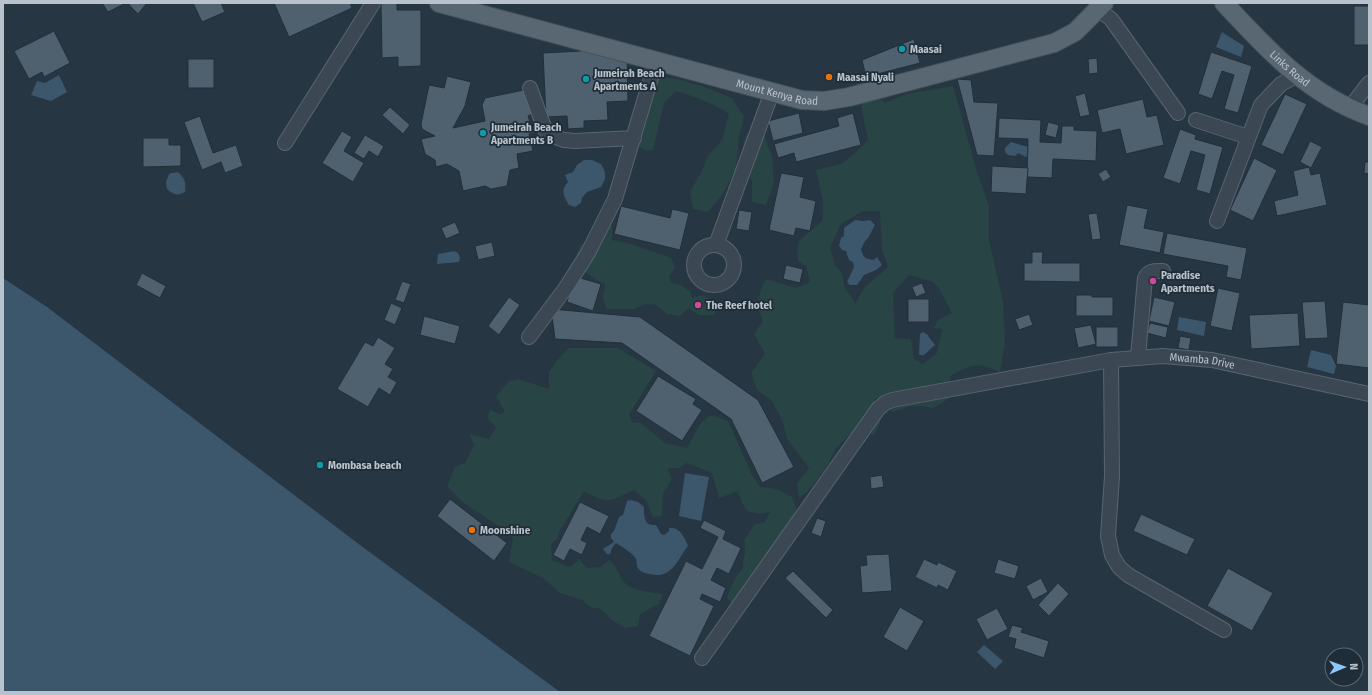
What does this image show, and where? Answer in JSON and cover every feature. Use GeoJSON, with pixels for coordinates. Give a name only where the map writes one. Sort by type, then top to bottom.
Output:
{"type":"FeatureCollection","features":[{"type":"Feature","properties":{"kind":"main road","name":"Mount Kenya Road"},"geometry":{"type":"LineString","coordinates":[[439,3],[802,100],[824,101],[849,97],[1054,43],[1074,32],[1101,6]]}},
{"type":"Feature","properties":{"kind":"main road","name":"Links Road"},"geometry":{"type":"LineString","coordinates":[[1224,3],[1261,43],[1296,76],[1349,109],[1369,116]]}},
{"type":"Feature","properties":{"kind":"street"},"geometry":{"type":"LineString","coordinates":[[285,143],[373,3]]}},
{"type":"Feature","properties":{"kind":"street"},"geometry":{"type":"LineString","coordinates":[[1101,6],[1178,113]]}},
{"type":"Feature","properties":{"kind":"street"},"geometry":{"type":"LineString","coordinates":[[529,337],[565,289],[588,253],[616,199],[656,61]]}},
{"type":"Feature","properties":{"kind":"street"},"geometry":{"type":"LineString","coordinates":[[1217,221],[1261,105],[1281,84],[1296,76]]}},
{"type":"Feature","properties":{"kind":"street"},"geometry":{"type":"LineString","coordinates":[[1349,109],[1369,83]]}},
{"type":"Feature","properties":{"kind":"street"},"geometry":{"type":"LineString","coordinates":[[530,88],[545,130],[553,136],[564,140],[575,141],[634,138]]}},
{"type":"Feature","properties":{"kind":"street"},"geometry":{"type":"LineString","coordinates":[[716,245],[772,92]]}},
{"type":"Feature","properties":{"kind":"street"},"geometry":{"type":"LineString","coordinates":[[1196,120],[1248,137]]}},
{"type":"Feature","properties":{"kind":"street"},"geometry":{"type":"LineString","coordinates":[[1138,357],[1145,278],[1151,271],[1163,271]]}},
{"type":"Feature","properties":{"kind":"street","name":"Mwamba Drive"},"geometry":{"type":"LineString","coordinates":[[702,658],[878,409],[885,403],[892,400],[1111,360],[1163,356],[1212,360],[1369,394]]}},
{"type":"Feature","properties":{"kind":"street"},"geometry":{"type":"LineString","coordinates":[[1111,360],[1112,476],[1108,536],[1112,555],[1119,567],[1128,575],[1224,630]]}},
{"type":"Feature","properties":{"kind":"green space"},"geometry":{"type":"Polygon","coordinates":[[[645,71],[663,77],[678,79],[702,86],[732,98],[744,117],[739,137],[736,168],[723,194],[708,212],[693,209],[690,192],[708,156],[722,140],[729,114],[710,103],[676,91],[664,103],[653,150],[646,151],[638,146],[633,117],[650,107],[652,102],[642,80],[645,71]]]}},
{"type":"Feature","properties":{"kind":"green space"},"geometry":{"type":"Polygon","coordinates":[[[953,86],[977,172],[989,206],[989,240],[1003,301],[1005,343],[1000,372],[985,366],[974,366],[963,369],[950,376],[950,398],[933,408],[911,406],[892,412],[887,396],[874,399],[880,423],[874,435],[857,428],[836,448],[826,468],[809,490],[799,498],[797,483],[809,468],[787,439],[782,420],[772,401],[757,390],[751,373],[765,354],[754,334],[763,321],[757,305],[761,289],[766,279],[796,288],[810,282],[806,266],[798,261],[797,254],[799,241],[823,220],[823,202],[816,170],[841,164],[868,140],[862,112],[862,100],[878,98],[885,103],[906,94],[953,86]],[[863,211],[841,224],[830,248],[835,265],[842,273],[845,289],[852,297],[855,304],[864,288],[888,267],[882,250],[880,211],[863,211]],[[909,275],[893,293],[895,338],[911,339],[914,359],[923,364],[937,353],[942,329],[934,328],[938,320],[952,313],[938,287],[933,282],[909,275]]]}},
{"type":"Feature","properties":{"kind":"green space"},"geometry":{"type":"Polygon","coordinates":[[[754,125],[764,135],[772,156],[774,183],[766,205],[752,202],[752,180],[740,163],[745,137],[754,125]]]}},
{"type":"Feature","properties":{"kind":"green space"},"geometry":{"type":"Polygon","coordinates":[[[621,195],[612,223],[612,240],[628,243],[671,258],[675,267],[669,277],[671,283],[680,285],[690,291],[692,298],[703,295],[716,303],[715,315],[699,315],[688,308],[680,316],[667,314],[656,305],[647,304],[634,309],[606,309],[603,298],[605,283],[598,281],[573,264],[580,246],[592,236],[621,195]]]}},
{"type":"Feature","properties":{"kind":"green space"},"geometry":{"type":"Polygon","coordinates":[[[569,348],[618,348],[656,371],[629,415],[632,422],[641,423],[665,443],[687,448],[700,424],[710,415],[728,421],[752,475],[760,487],[778,489],[792,497],[797,510],[788,526],[776,541],[770,555],[732,604],[727,598],[734,582],[743,568],[745,551],[744,540],[755,524],[765,522],[770,512],[758,514],[747,511],[742,503],[738,491],[719,498],[712,473],[687,463],[678,468],[667,468],[672,479],[663,494],[662,516],[653,517],[646,500],[634,490],[609,500],[604,500],[584,491],[559,532],[557,539],[551,544],[552,560],[570,567],[579,559],[587,568],[601,567],[609,560],[615,566],[624,582],[629,586],[640,590],[663,594],[659,604],[640,614],[638,626],[625,628],[612,620],[601,609],[590,607],[582,600],[560,593],[543,578],[509,562],[513,538],[500,527],[461,501],[447,486],[455,467],[465,463],[474,445],[469,434],[489,439],[496,427],[487,418],[490,410],[500,414],[505,412],[496,396],[509,381],[518,379],[549,389],[549,372],[559,358],[569,348]]]}},
{"type":"Feature","properties":{"kind":"water"},"geometry":{"type":"Polygon","coordinates":[[[1222,32],[1244,46],[1241,57],[1216,47],[1222,32]]]}},
{"type":"Feature","properties":{"kind":"water"},"geometry":{"type":"Polygon","coordinates":[[[59,75],[67,92],[51,101],[31,95],[37,81],[45,83],[59,75]]]}},
{"type":"Feature","properties":{"kind":"water"},"geometry":{"type":"Polygon","coordinates":[[[1011,142],[1028,147],[1029,155],[1026,157],[1018,153],[1015,156],[1008,155],[1005,152],[1005,148],[1011,142]]]}},
{"type":"Feature","properties":{"kind":"water"},"geometry":{"type":"Polygon","coordinates":[[[584,160],[592,160],[601,164],[605,172],[605,179],[601,187],[587,192],[582,198],[581,203],[575,207],[569,205],[564,196],[563,191],[568,182],[565,175],[573,172],[577,165],[584,160]]]}},
{"type":"Feature","properties":{"kind":"water"},"geometry":{"type":"Polygon","coordinates":[[[178,172],[184,179],[185,192],[173,194],[167,189],[166,182],[169,174],[178,172]]]}},
{"type":"Feature","properties":{"kind":"water"},"geometry":{"type":"Polygon","coordinates":[[[855,220],[870,220],[875,225],[861,249],[865,257],[873,260],[877,257],[882,265],[876,270],[864,275],[857,285],[850,285],[847,282],[854,267],[853,262],[849,260],[846,251],[842,250],[839,246],[841,238],[844,236],[844,228],[855,220]]]}},
{"type":"Feature","properties":{"kind":"water"},"geometry":{"type":"Polygon","coordinates":[[[454,251],[458,253],[460,257],[459,262],[437,264],[438,254],[454,251]]]}},
{"type":"Feature","properties":{"kind":"water"},"geometry":{"type":"Polygon","coordinates":[[[3,278],[47,307],[360,545],[560,692],[3,692],[3,278]]]}},
{"type":"Feature","properties":{"kind":"water"},"geometry":{"type":"Polygon","coordinates":[[[1179,317],[1206,322],[1204,336],[1177,330],[1179,317]]]}},
{"type":"Feature","properties":{"kind":"water"},"geometry":{"type":"Polygon","coordinates":[[[923,332],[928,335],[935,345],[924,355],[919,355],[920,334],[923,332]]]}},
{"type":"Feature","properties":{"kind":"water"},"geometry":{"type":"Polygon","coordinates":[[[1311,350],[1331,355],[1336,366],[1334,374],[1307,367],[1311,350]]]}},
{"type":"Feature","properties":{"kind":"water"},"geometry":{"type":"Polygon","coordinates":[[[685,473],[709,477],[701,521],[679,516],[685,473]]]}},
{"type":"Feature","properties":{"kind":"water"},"geometry":{"type":"Polygon","coordinates":[[[631,500],[638,502],[644,507],[644,514],[647,522],[652,525],[656,525],[661,534],[664,535],[669,531],[669,528],[676,529],[681,533],[687,543],[688,546],[677,563],[673,568],[663,574],[649,574],[641,571],[637,567],[634,556],[616,543],[610,554],[607,554],[603,549],[614,542],[611,538],[611,534],[614,531],[619,517],[623,515],[627,501],[631,500]]]}},
{"type":"Feature","properties":{"kind":"water"},"geometry":{"type":"Polygon","coordinates":[[[984,645],[1003,661],[995,669],[977,652],[984,645]]]}},
{"type":"Feature","properties":{"kind":"building"},"geometry":{"type":"Polygon","coordinates":[[[102,3],[126,3],[108,12],[102,3]]]}},
{"type":"Feature","properties":{"kind":"building"},"geometry":{"type":"Polygon","coordinates":[[[128,3],[147,3],[138,14],[128,3]]]}},
{"type":"Feature","properties":{"kind":"building"},"geometry":{"type":"Polygon","coordinates":[[[193,3],[221,3],[225,12],[202,22],[193,3]]]}},
{"type":"Feature","properties":{"kind":"building"},"geometry":{"type":"Polygon","coordinates":[[[274,3],[350,3],[352,8],[289,37],[274,3]]]}},
{"type":"Feature","properties":{"kind":"building"},"geometry":{"type":"Polygon","coordinates":[[[381,3],[397,3],[397,10],[421,10],[421,66],[398,67],[398,57],[382,58],[381,3]]]}},
{"type":"Feature","properties":{"kind":"building"},"geometry":{"type":"Polygon","coordinates":[[[1354,6],[1369,6],[1369,45],[1354,45],[1354,6]]]}},
{"type":"Feature","properties":{"kind":"building"},"geometry":{"type":"Polygon","coordinates":[[[54,31],[70,63],[44,77],[42,72],[29,79],[14,51],[54,31]]]}},
{"type":"Feature","properties":{"kind":"building","name":"Maasai"},"geometry":{"type":"Polygon","coordinates":[[[914,39],[920,63],[866,77],[862,60],[914,39]]]}},
{"type":"Feature","properties":{"kind":"building","name":"Jumeirah Beach Apartments A"},"geometry":{"type":"Polygon","coordinates":[[[583,47],[627,58],[628,101],[607,102],[608,120],[584,121],[584,128],[568,129],[567,116],[546,117],[543,53],[581,51],[583,47]]]}},
{"type":"Feature","properties":{"kind":"building"},"geometry":{"type":"Polygon","coordinates":[[[1211,52],[1252,66],[1238,113],[1224,109],[1234,75],[1222,71],[1212,99],[1198,94],[1211,52]]]}},
{"type":"Feature","properties":{"kind":"building"},"geometry":{"type":"Polygon","coordinates":[[[1097,58],[1098,73],[1089,74],[1088,59],[1097,58]]]}},
{"type":"Feature","properties":{"kind":"building"},"geometry":{"type":"Polygon","coordinates":[[[188,59],[214,59],[214,88],[188,88],[188,59]]]}},
{"type":"Feature","properties":{"kind":"building","name":"Jumeirah Beach Apartments B"},"geometry":{"type":"Polygon","coordinates":[[[447,76],[471,82],[465,106],[453,128],[485,121],[482,105],[485,98],[524,90],[534,113],[528,116],[531,125],[542,131],[529,134],[533,151],[517,154],[519,168],[510,170],[507,186],[491,189],[485,186],[463,191],[459,171],[447,164],[436,167],[435,160],[425,154],[421,139],[435,136],[422,129],[421,124],[429,85],[444,88],[447,76]]]}},
{"type":"Feature","properties":{"kind":"building"},"geometry":{"type":"Polygon","coordinates":[[[957,79],[971,80],[974,102],[998,103],[994,156],[977,155],[957,79]]]}},
{"type":"Feature","properties":{"kind":"building"},"geometry":{"type":"Polygon","coordinates":[[[1085,93],[1090,115],[1080,117],[1075,96],[1085,93]]]}},
{"type":"Feature","properties":{"kind":"building"},"geometry":{"type":"Polygon","coordinates":[[[1285,94],[1307,104],[1283,155],[1261,145],[1285,94]]]}},
{"type":"Feature","properties":{"kind":"building"},"geometry":{"type":"Polygon","coordinates":[[[1143,99],[1147,117],[1157,115],[1164,145],[1126,154],[1120,129],[1102,133],[1097,110],[1143,99]]]}},
{"type":"Feature","properties":{"kind":"building"},"geometry":{"type":"Polygon","coordinates":[[[390,107],[410,125],[403,134],[382,115],[390,107]]]}},
{"type":"Feature","properties":{"kind":"building"},"geometry":{"type":"Polygon","coordinates":[[[799,113],[803,133],[773,141],[768,121],[799,113]]]}},
{"type":"Feature","properties":{"kind":"building"},"geometry":{"type":"Polygon","coordinates":[[[853,113],[861,145],[796,162],[794,153],[778,158],[774,144],[839,126],[837,118],[853,113]]]}},
{"type":"Feature","properties":{"kind":"building"},"geometry":{"type":"Polygon","coordinates":[[[200,116],[213,153],[236,145],[243,166],[225,173],[221,162],[202,170],[184,122],[200,116]]]}},
{"type":"Feature","properties":{"kind":"building"},"geometry":{"type":"Polygon","coordinates":[[[999,118],[1041,120],[1040,142],[1061,143],[1062,126],[1074,126],[1074,130],[1097,131],[1096,161],[1053,159],[1052,178],[1027,177],[1028,139],[998,138],[999,118]]]}},
{"type":"Feature","properties":{"kind":"building"},"geometry":{"type":"Polygon","coordinates":[[[1048,122],[1059,125],[1056,138],[1045,135],[1048,122]]]}},
{"type":"Feature","properties":{"kind":"building"},"geometry":{"type":"Polygon","coordinates":[[[1180,129],[1196,135],[1195,139],[1223,147],[1210,194],[1196,190],[1205,155],[1191,151],[1180,184],[1163,178],[1180,129]]]}},
{"type":"Feature","properties":{"kind":"building"},"geometry":{"type":"Polygon","coordinates":[[[342,131],[352,137],[344,151],[364,163],[353,182],[322,163],[342,131]]]}},
{"type":"Feature","properties":{"kind":"building"},"geometry":{"type":"Polygon","coordinates":[[[365,135],[384,146],[378,157],[369,151],[364,159],[354,153],[365,135]]]}},
{"type":"Feature","properties":{"kind":"building"},"geometry":{"type":"Polygon","coordinates":[[[143,138],[169,138],[169,145],[181,145],[181,166],[143,167],[143,138]]]}},
{"type":"Feature","properties":{"kind":"building"},"geometry":{"type":"Polygon","coordinates":[[[1310,141],[1322,147],[1311,168],[1300,162],[1310,141]]]}},
{"type":"Feature","properties":{"kind":"building"},"geometry":{"type":"Polygon","coordinates":[[[1254,158],[1277,170],[1253,221],[1230,210],[1254,158]]]}},
{"type":"Feature","properties":{"kind":"building"},"geometry":{"type":"Polygon","coordinates":[[[1365,162],[1369,162],[1369,174],[1364,173],[1365,162]]]}},
{"type":"Feature","properties":{"kind":"building"},"geometry":{"type":"Polygon","coordinates":[[[992,166],[1028,168],[1026,194],[991,192],[992,166]]]}},
{"type":"Feature","properties":{"kind":"building"},"geometry":{"type":"Polygon","coordinates":[[[1309,167],[1311,175],[1320,173],[1327,205],[1277,216],[1274,201],[1298,195],[1293,171],[1309,167]]]}},
{"type":"Feature","properties":{"kind":"building"},"geometry":{"type":"Polygon","coordinates":[[[1106,169],[1111,177],[1103,182],[1098,174],[1106,169]]]}},
{"type":"Feature","properties":{"kind":"building"},"geometry":{"type":"Polygon","coordinates":[[[781,173],[804,177],[800,197],[816,201],[810,231],[796,228],[794,236],[769,230],[781,173]]]}},
{"type":"Feature","properties":{"kind":"building"},"geometry":{"type":"Polygon","coordinates":[[[1127,205],[1148,209],[1144,228],[1164,232],[1160,253],[1119,245],[1127,205]]]}},
{"type":"Feature","properties":{"kind":"building"},"geometry":{"type":"Polygon","coordinates":[[[621,206],[670,218],[672,209],[689,213],[680,250],[614,234],[621,206]]]}},
{"type":"Feature","properties":{"kind":"building"},"geometry":{"type":"Polygon","coordinates":[[[739,210],[752,212],[749,231],[736,229],[739,210]]]}},
{"type":"Feature","properties":{"kind":"building"},"geometry":{"type":"Polygon","coordinates":[[[1097,213],[1101,239],[1092,240],[1088,214],[1097,213]]]}},
{"type":"Feature","properties":{"kind":"building"},"geometry":{"type":"Polygon","coordinates":[[[455,222],[460,233],[446,239],[441,228],[455,222]]]}},
{"type":"Feature","properties":{"kind":"building"},"geometry":{"type":"Polygon","coordinates":[[[1167,233],[1247,248],[1241,280],[1226,277],[1228,266],[1163,254],[1167,233]]]}},
{"type":"Feature","properties":{"kind":"building"},"geometry":{"type":"Polygon","coordinates":[[[492,242],[495,256],[478,260],[475,246],[492,242]]]}},
{"type":"Feature","properties":{"kind":"building"},"geometry":{"type":"Polygon","coordinates":[[[1032,252],[1043,252],[1042,263],[1080,263],[1080,282],[1024,281],[1024,263],[1032,263],[1032,252]]]}},
{"type":"Feature","properties":{"kind":"building"},"geometry":{"type":"Polygon","coordinates":[[[786,265],[803,269],[800,283],[783,279],[786,265]]]}},
{"type":"Feature","properties":{"kind":"building"},"geometry":{"type":"Polygon","coordinates":[[[142,273],[166,286],[160,298],[136,285],[142,273]]]}},
{"type":"Feature","properties":{"kind":"building"},"geometry":{"type":"Polygon","coordinates":[[[574,276],[601,284],[593,311],[567,302],[574,276]]]}},
{"type":"Feature","properties":{"kind":"building"},"geometry":{"type":"Polygon","coordinates":[[[402,281],[411,284],[404,303],[395,300],[402,281]]]}},
{"type":"Feature","properties":{"kind":"building"},"geometry":{"type":"Polygon","coordinates":[[[922,283],[926,293],[916,297],[912,287],[922,283]]]}},
{"type":"Feature","properties":{"kind":"building"},"geometry":{"type":"Polygon","coordinates":[[[1218,288],[1240,293],[1232,331],[1210,326],[1218,288]]]}},
{"type":"Feature","properties":{"kind":"building"},"geometry":{"type":"Polygon","coordinates":[[[1076,295],[1113,297],[1113,316],[1076,316],[1076,295]]]}},
{"type":"Feature","properties":{"kind":"building"},"geometry":{"type":"Polygon","coordinates":[[[509,297],[520,305],[499,335],[488,326],[509,297]]]}},
{"type":"Feature","properties":{"kind":"building"},"geometry":{"type":"Polygon","coordinates":[[[1154,297],[1175,302],[1169,326],[1149,321],[1154,297]]]}},
{"type":"Feature","properties":{"kind":"building"},"geometry":{"type":"Polygon","coordinates":[[[908,299],[929,299],[929,322],[908,322],[908,299]]]}},
{"type":"Feature","properties":{"kind":"building"},"geometry":{"type":"Polygon","coordinates":[[[1325,301],[1328,338],[1305,339],[1302,302],[1325,301]]]}},
{"type":"Feature","properties":{"kind":"building"},"geometry":{"type":"Polygon","coordinates":[[[1343,302],[1369,305],[1369,368],[1336,364],[1343,302]]]}},
{"type":"Feature","properties":{"kind":"building"},"geometry":{"type":"Polygon","coordinates":[[[391,303],[402,308],[395,325],[384,320],[391,303]]]}},
{"type":"Feature","properties":{"kind":"building"},"geometry":{"type":"Polygon","coordinates":[[[551,309],[640,317],[758,400],[794,467],[762,483],[731,419],[622,343],[555,339],[551,309]]]}},
{"type":"Feature","properties":{"kind":"building"},"geometry":{"type":"Polygon","coordinates":[[[1298,313],[1300,346],[1251,349],[1249,315],[1298,313]]]}},
{"type":"Feature","properties":{"kind":"building"},"geometry":{"type":"Polygon","coordinates":[[[1029,314],[1033,325],[1019,330],[1015,319],[1029,314]]]}},
{"type":"Feature","properties":{"kind":"building"},"geometry":{"type":"Polygon","coordinates":[[[424,316],[460,326],[455,344],[420,335],[424,316]]]}},
{"type":"Feature","properties":{"kind":"building"},"geometry":{"type":"Polygon","coordinates":[[[1150,323],[1168,327],[1166,338],[1147,333],[1150,323]]]}},
{"type":"Feature","properties":{"kind":"building"},"geometry":{"type":"Polygon","coordinates":[[[1091,325],[1096,344],[1078,348],[1074,328],[1091,325]]]}},
{"type":"Feature","properties":{"kind":"building"},"geometry":{"type":"Polygon","coordinates":[[[1096,327],[1118,327],[1118,347],[1096,347],[1096,327]]]}},
{"type":"Feature","properties":{"kind":"building"},"geometry":{"type":"Polygon","coordinates":[[[1180,336],[1191,338],[1189,350],[1178,348],[1180,336]]]}},
{"type":"Feature","properties":{"kind":"building"},"geometry":{"type":"Polygon","coordinates":[[[378,337],[395,348],[385,364],[393,369],[388,377],[397,382],[390,395],[379,388],[368,407],[337,389],[365,342],[373,346],[378,337]]]}},
{"type":"Feature","properties":{"kind":"building"},"geometry":{"type":"Polygon","coordinates":[[[658,376],[696,399],[693,404],[702,410],[682,441],[636,411],[658,376]]]}},
{"type":"Feature","properties":{"kind":"building"},"geometry":{"type":"Polygon","coordinates":[[[882,475],[884,487],[871,489],[870,477],[882,475]]]}},
{"type":"Feature","properties":{"kind":"building","name":"Moonshine"},"geometry":{"type":"Polygon","coordinates":[[[450,499],[507,543],[494,561],[437,516],[450,499]]]}},
{"type":"Feature","properties":{"kind":"building"},"geometry":{"type":"Polygon","coordinates":[[[580,502],[609,516],[600,534],[587,527],[581,540],[587,543],[582,555],[570,549],[564,561],[553,555],[580,502]]]}},
{"type":"Feature","properties":{"kind":"building"},"geometry":{"type":"Polygon","coordinates":[[[1141,514],[1195,539],[1187,555],[1133,531],[1141,514]]]}},
{"type":"Feature","properties":{"kind":"building"},"geometry":{"type":"Polygon","coordinates":[[[817,518],[826,521],[821,537],[811,533],[817,518]]]}},
{"type":"Feature","properties":{"kind":"building"},"geometry":{"type":"Polygon","coordinates":[[[704,520],[726,531],[723,539],[741,548],[729,574],[717,568],[711,580],[726,588],[720,602],[702,594],[700,599],[714,606],[690,656],[649,636],[686,561],[702,569],[718,537],[700,528],[704,520]]]}},
{"type":"Feature","properties":{"kind":"building"},"geometry":{"type":"Polygon","coordinates":[[[889,554],[892,591],[862,593],[860,566],[867,565],[866,555],[889,554]]]}},
{"type":"Feature","properties":{"kind":"building"},"geometry":{"type":"Polygon","coordinates":[[[924,559],[937,565],[938,562],[957,571],[948,590],[938,585],[937,588],[915,577],[924,559]]]}},
{"type":"Feature","properties":{"kind":"building"},"geometry":{"type":"Polygon","coordinates":[[[998,559],[1019,566],[1015,579],[994,573],[998,559]]]}},
{"type":"Feature","properties":{"kind":"building"},"geometry":{"type":"Polygon","coordinates":[[[1228,568],[1273,593],[1252,631],[1207,606],[1228,568]]]}},
{"type":"Feature","properties":{"kind":"building"},"geometry":{"type":"Polygon","coordinates":[[[793,571],[833,610],[826,618],[785,578],[793,571]]]}},
{"type":"Feature","properties":{"kind":"building"},"geometry":{"type":"Polygon","coordinates":[[[1041,578],[1048,592],[1033,600],[1026,586],[1041,578]]]}},
{"type":"Feature","properties":{"kind":"building"},"geometry":{"type":"Polygon","coordinates":[[[1058,583],[1069,594],[1049,616],[1038,605],[1058,583]]]}},
{"type":"Feature","properties":{"kind":"building"},"geometry":{"type":"Polygon","coordinates":[[[900,607],[924,621],[907,651],[883,637],[900,607]]]}},
{"type":"Feature","properties":{"kind":"building"},"geometry":{"type":"Polygon","coordinates":[[[997,608],[1008,629],[987,640],[976,619],[997,608]]]}},
{"type":"Feature","properties":{"kind":"building"},"geometry":{"type":"Polygon","coordinates":[[[1012,625],[1023,628],[1021,632],[1049,641],[1044,658],[1014,648],[1016,639],[1008,637],[1012,625]]]}},
{"type":"Feature","properties":{"kind":"place","name":"Maasai"},"geometry":{"type":"Point","coordinates":[902,49]}},
{"type":"Feature","properties":{"kind":"place","name":"Maasai Nyali"},"geometry":{"type":"Point","coordinates":[829,77]}},
{"type":"Feature","properties":{"kind":"place","name":"Jumeirah Beach Apartments A"},"geometry":{"type":"Point","coordinates":[586,79]}},
{"type":"Feature","properties":{"kind":"place","name":"Jumeirah Beach Apartments B"},"geometry":{"type":"Point","coordinates":[483,133]}},
{"type":"Feature","properties":{"kind":"place","name":"Paradise Apartments"},"geometry":{"type":"Point","coordinates":[1153,281]}},
{"type":"Feature","properties":{"kind":"place","name":"The Reef hotel"},"geometry":{"type":"Point","coordinates":[698,305]}},
{"type":"Feature","properties":{"kind":"place","name":"Mombasa beach"},"geometry":{"type":"Point","coordinates":[320,465]}},
{"type":"Feature","properties":{"kind":"place","name":"Moonshine"},"geometry":{"type":"Point","coordinates":[472,530]}}]}
